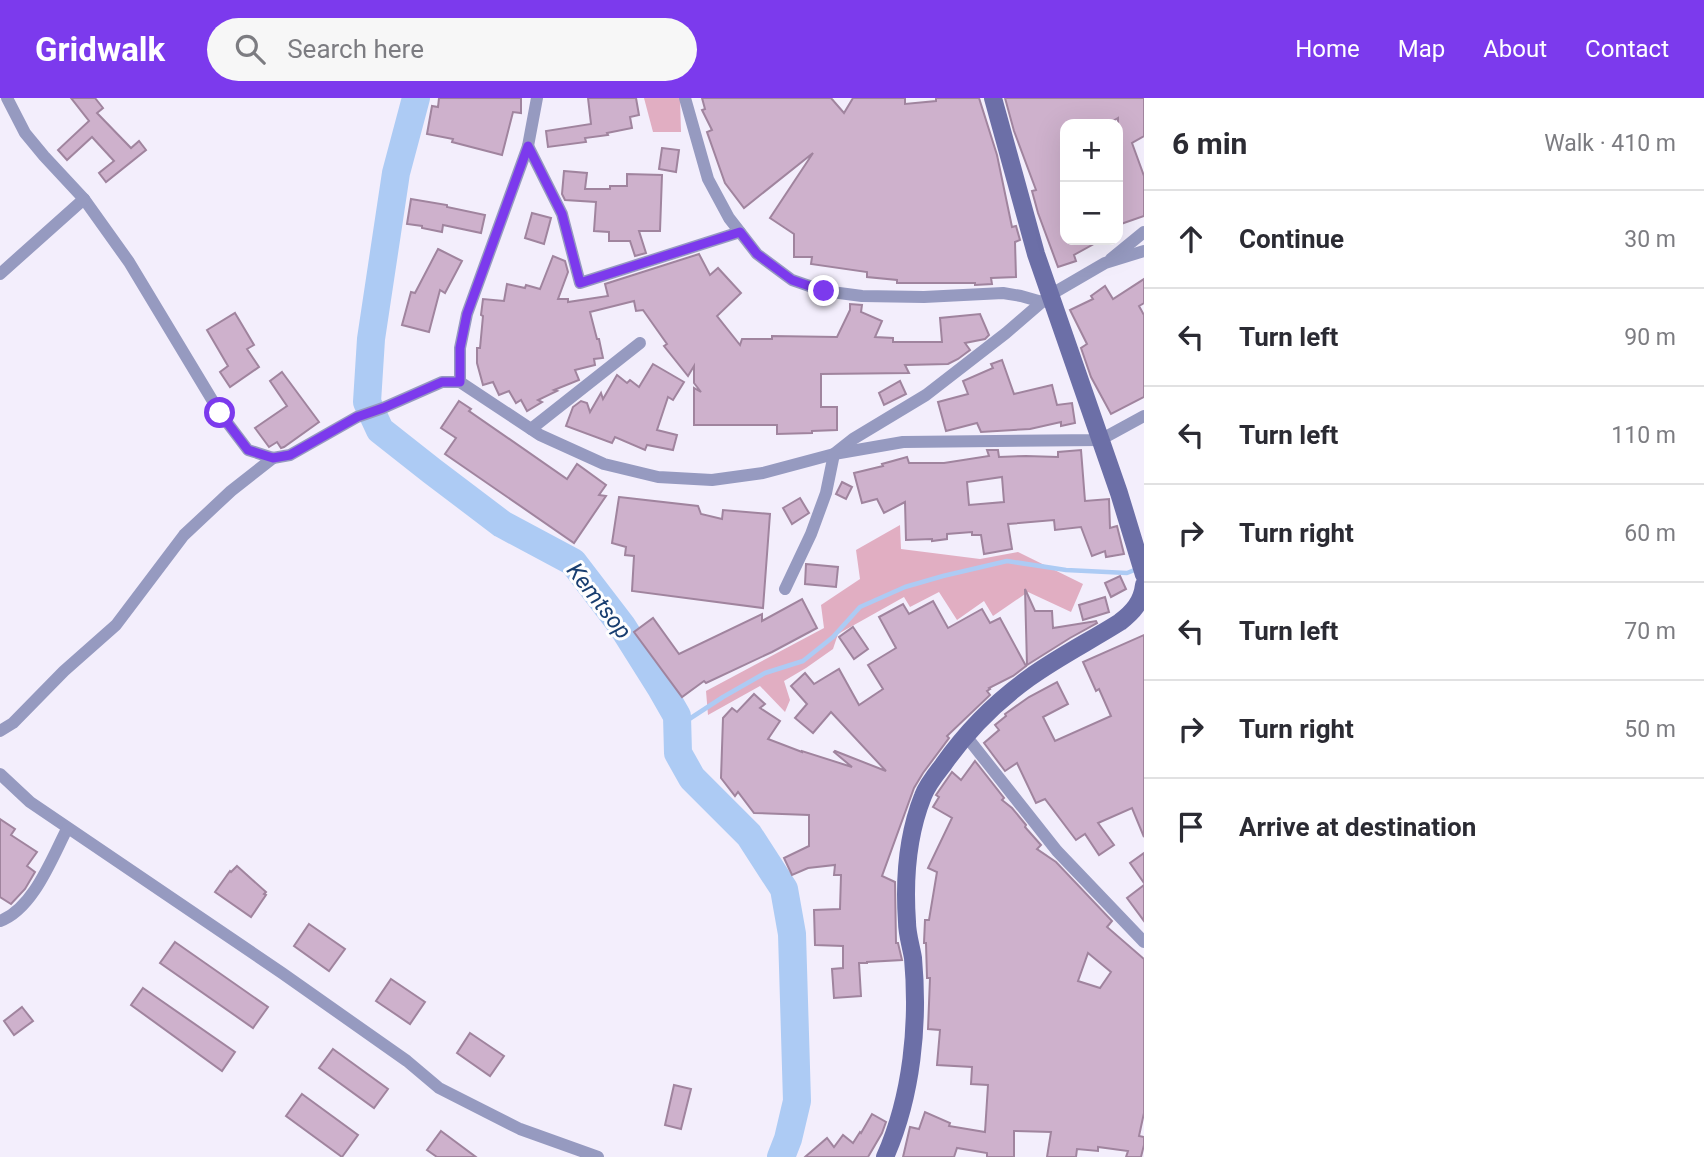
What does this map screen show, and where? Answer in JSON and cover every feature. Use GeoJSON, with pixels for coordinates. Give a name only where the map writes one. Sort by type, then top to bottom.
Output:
{"type":"FeatureCollection","features":[{"type":"Feature","properties":{"kind":"street"},"geometry":{"type":"LineString","coordinates":[[7,98],[25,132],[84,199],[129,262],[220,413],[248,450],[273,458],[290,455],[357,417],[442,382],[460,382],[540,435],[604,464],[658,477],[712,480],[763,473],[834,454],[903,442],[1100,440],[1144,416]]}},
{"type":"Feature","properties":{"kind":"street"},"geometry":{"type":"LineString","coordinates":[[460,382],[460,348],[467,314],[528,146],[537,98]]}},
{"type":"Feature","properties":{"kind":"street"},"geometry":{"type":"LineString","coordinates":[[685,98],[708,179],[729,218],[757,254],[792,280],[824,291],[862,296],[924,297],[1003,293],[1046,298]]}},
{"type":"Feature","properties":{"kind":"street"},"geometry":{"type":"LineString","coordinates":[[993,98],[1046,298],[1123,504],[1144,575]]}},
{"type":"Feature","properties":{"kind":"street"},"geometry":{"type":"LineString","coordinates":[[528,146],[562,214],[580,283],[740,232]]}},
{"type":"Feature","properties":{"kind":"street"},"geometry":{"type":"LineString","coordinates":[[0,274],[84,199]]}},
{"type":"Feature","properties":{"kind":"street"},"geometry":{"type":"LineString","coordinates":[[785,589],[811,534],[826,493],[834,454],[853,439],[926,396],[1046,298],[1105,263],[1144,232]]}},
{"type":"Feature","properties":{"kind":"street"},"geometry":{"type":"LineString","coordinates":[[1105,263],[1144,251]]}},
{"type":"Feature","properties":{"kind":"street"},"geometry":{"type":"LineString","coordinates":[[531,429],[640,343]]}},
{"type":"Feature","properties":{"kind":"street"},"geometry":{"type":"LineString","coordinates":[[0,731],[13,723],[64,671],[116,625],[184,535],[231,491],[273,458]]}},
{"type":"Feature","properties":{"kind":"street"},"geometry":{"type":"LineString","coordinates":[[885,1157],[905,1096],[912,1049],[915,1001],[905,879],[912,830],[924,793],[950,754],[1006,696],[1030,677],[1120,622],[1133,611],[1144,592]]}},
{"type":"Feature","properties":{"kind":"street"},"geometry":{"type":"LineString","coordinates":[[966,736],[1058,851],[1144,942]]}},
{"type":"Feature","properties":{"kind":"street"},"geometry":{"type":"LineString","coordinates":[[0,774],[30,802],[67,829],[282,973],[407,1061],[439,1088],[520,1129],[598,1157]]}},
{"type":"Feature","properties":{"kind":"street"},"geometry":{"type":"LineString","coordinates":[[0,921],[20,907],[33,892],[67,829]]}},
{"type":"Feature","properties":{"kind":"shaded area"},"geometry":{"type":"Polygon","coordinates":[[[644,98],[680,98],[681,132],[653,132],[644,98]]]}},
{"type":"Feature","properties":{"kind":"shaded area"},"geometry":{"type":"Polygon","coordinates":[[[900,525],[901,549],[980,559],[1018,552],[1083,584],[1071,612],[1028,592],[993,616],[984,601],[957,620],[939,592],[910,607],[904,597],[838,634],[833,649],[784,681],[790,700],[785,712],[760,686],[708,715],[706,691],[824,628],[821,605],[860,579],[856,550],[900,525]]]}},
{"type":"Feature","properties":{"kind":"building"},"geometry":{"type":"Polygon","coordinates":[[[71,98],[95,98],[103,108],[97,113],[131,148],[139,141],[146,150],[106,182],[99,173],[114,161],[92,137],[67,160],[58,150],[89,121],[71,98]]]}},
{"type":"Feature","properties":{"kind":"building"},"geometry":{"type":"Polygon","coordinates":[[[439,98],[521,98],[521,113],[513,112],[502,155],[452,142],[453,139],[427,134],[432,106],[438,107],[439,98]]]}},
{"type":"Feature","properties":{"kind":"building"},"geometry":{"type":"Polygon","coordinates":[[[588,98],[636,98],[639,115],[630,117],[632,128],[585,138],[586,142],[548,147],[546,131],[591,124],[588,98]]]}},
{"type":"Feature","properties":{"kind":"building"},"geometry":{"type":"Polygon","coordinates":[[[702,98],[831,98],[844,113],[853,98],[905,98],[905,104],[936,101],[936,98],[979,98],[997,155],[1012,227],[1016,226],[1020,240],[1015,242],[1016,277],[991,278],[992,284],[975,285],[897,283],[897,280],[867,277],[867,272],[811,264],[812,257],[794,257],[794,234],[770,218],[813,153],[744,208],[725,183],[707,132],[712,130],[702,110],[705,109],[702,98]]]}},
{"type":"Feature","properties":{"kind":"building"},"geometry":{"type":"Polygon","coordinates":[[[1005,98],[1144,98],[1144,136],[1132,143],[1144,176],[1144,216],[1123,223],[1123,119],[1060,119],[1060,245],[1092,245],[1074,255],[1076,261],[1058,267],[1038,213],[1032,191],[1036,190],[1005,98]]]}},
{"type":"Feature","properties":{"kind":"building"},"geometry":{"type":"Polygon","coordinates":[[[662,148],[679,150],[676,172],[659,169],[662,148]]]}},
{"type":"Feature","properties":{"kind":"building"},"geometry":{"type":"Polygon","coordinates":[[[564,171],[587,173],[585,189],[627,186],[627,174],[662,175],[660,231],[639,231],[646,253],[635,256],[630,241],[609,241],[609,232],[594,231],[596,202],[565,200],[562,194],[564,171]]]}},
{"type":"Feature","properties":{"kind":"building"},"geometry":{"type":"Polygon","coordinates":[[[411,199],[485,215],[481,233],[443,225],[442,232],[407,224],[411,199]]]}},
{"type":"Feature","properties":{"kind":"building"},"geometry":{"type":"Polygon","coordinates":[[[532,213],[551,218],[544,244],[525,238],[532,213]]]}},
{"type":"Feature","properties":{"kind":"building"},"geometry":{"type":"Polygon","coordinates":[[[438,249],[462,261],[445,293],[440,290],[429,332],[402,325],[411,292],[415,293],[438,249]]]}},
{"type":"Feature","properties":{"kind":"building"},"geometry":{"type":"Polygon","coordinates":[[[699,254],[710,275],[718,268],[741,293],[717,316],[740,345],[742,339],[772,339],[772,336],[837,337],[850,310],[850,304],[862,305],[861,312],[882,321],[875,337],[893,338],[893,342],[942,342],[940,318],[980,314],[989,335],[985,339],[965,343],[970,350],[948,364],[905,365],[909,373],[821,374],[821,407],[837,407],[837,430],[812,433],[777,434],[777,425],[694,425],[694,388],[701,392],[694,383],[694,366],[688,376],[664,346],[667,344],[643,310],[636,311],[634,301],[590,312],[603,358],[594,359],[595,365],[575,370],[579,380],[554,390],[557,391],[538,400],[542,402],[527,411],[521,400],[516,403],[509,391],[499,395],[493,382],[483,385],[477,363],[477,348],[480,348],[483,299],[504,301],[507,284],[540,289],[553,256],[565,261],[568,272],[558,299],[568,299],[568,302],[608,296],[605,284],[699,254]]]}},
{"type":"Feature","properties":{"kind":"building"},"geometry":{"type":"Polygon","coordinates":[[[1144,279],[1144,303],[1139,306],[1144,315],[1144,397],[1111,414],[1091,377],[1081,348],[1087,344],[1070,310],[1093,299],[1091,296],[1105,286],[1113,299],[1144,279]]]}},
{"type":"Feature","properties":{"kind":"building"},"geometry":{"type":"Polygon","coordinates":[[[235,313],[254,345],[247,349],[259,367],[230,387],[220,372],[228,366],[207,330],[235,313]]]}},
{"type":"Feature","properties":{"kind":"building"},"geometry":{"type":"Polygon","coordinates":[[[1002,360],[1014,394],[1052,385],[1057,405],[1072,403],[1075,423],[1061,426],[1061,422],[1030,429],[981,432],[977,423],[946,431],[938,402],[968,394],[963,381],[993,368],[991,364],[1002,360]]]}},
{"type":"Feature","properties":{"kind":"building"},"geometry":{"type":"Polygon","coordinates":[[[653,364],[684,382],[673,400],[668,397],[657,430],[677,435],[673,450],[647,445],[645,450],[615,437],[612,443],[566,426],[573,407],[581,401],[587,403],[590,412],[601,393],[603,399],[617,375],[627,383],[630,380],[639,387],[653,364]]]}},
{"type":"Feature","properties":{"kind":"building"},"geometry":{"type":"Polygon","coordinates":[[[282,372],[319,422],[284,447],[281,448],[277,442],[269,447],[255,428],[287,406],[270,381],[282,372]]]}},
{"type":"Feature","properties":{"kind":"building"},"geometry":{"type":"Polygon","coordinates":[[[900,381],[906,394],[884,405],[879,393],[900,381]]]}},
{"type":"Feature","properties":{"kind":"building"},"geometry":{"type":"Polygon","coordinates":[[[459,401],[471,409],[469,411],[567,479],[577,464],[606,485],[599,495],[606,496],[574,543],[445,454],[456,438],[441,428],[459,401]]]}},
{"type":"Feature","properties":{"kind":"building"},"geometry":{"type":"Polygon","coordinates":[[[987,450],[998,450],[999,457],[1058,457],[1058,452],[1081,450],[1085,501],[1109,499],[1110,528],[1117,526],[1124,554],[1106,557],[1105,551],[1092,556],[1081,527],[1055,530],[1054,520],[1008,524],[1012,549],[984,554],[981,535],[972,535],[972,532],[947,534],[947,539],[932,541],[906,540],[905,502],[884,513],[877,499],[862,503],[854,473],[907,457],[909,463],[944,463],[989,456],[987,450]],[[1002,477],[967,482],[969,505],[1004,502],[1002,477]]]}},
{"type":"Feature","properties":{"kind":"building"},"geometry":{"type":"Polygon","coordinates":[[[842,482],[852,487],[846,499],[836,494],[842,482]]]}},
{"type":"Feature","properties":{"kind":"building"},"geometry":{"type":"Polygon","coordinates":[[[619,497],[698,506],[701,514],[722,519],[723,510],[770,514],[763,608],[632,591],[634,556],[625,555],[626,547],[612,543],[619,497]]]}},
{"type":"Feature","properties":{"kind":"building"},"geometry":{"type":"Polygon","coordinates":[[[800,498],[809,513],[792,524],[783,508],[800,498]]]}},
{"type":"Feature","properties":{"kind":"building"},"geometry":{"type":"Polygon","coordinates":[[[806,564],[838,567],[836,587],[805,584],[806,564]]]}},
{"type":"Feature","properties":{"kind":"building"},"geometry":{"type":"Polygon","coordinates":[[[1120,576],[1126,589],[1111,597],[1105,583],[1120,576]]]}},
{"type":"Feature","properties":{"kind":"building"},"geometry":{"type":"Polygon","coordinates":[[[1025,589],[1035,611],[1052,611],[1053,628],[1096,621],[1097,623],[1027,665],[1025,589]]]}},
{"type":"Feature","properties":{"kind":"building"},"geometry":{"type":"Polygon","coordinates":[[[1105,597],[1109,612],[1083,620],[1079,605],[1105,597]]]}},
{"type":"Feature","properties":{"kind":"building"},"geometry":{"type":"Polygon","coordinates":[[[802,599],[817,628],[706,683],[704,681],[682,697],[634,632],[653,618],[679,654],[762,614],[762,621],[802,599]]]}},
{"type":"Feature","properties":{"kind":"building"},"geometry":{"type":"Polygon","coordinates":[[[933,601],[948,628],[982,609],[990,623],[1000,618],[1026,666],[989,688],[987,691],[990,695],[947,736],[949,738],[914,788],[882,876],[895,882],[896,943],[902,960],[859,963],[861,996],[834,998],[832,969],[843,968],[843,946],[815,945],[814,910],[840,909],[841,875],[834,875],[835,865],[808,868],[792,875],[784,858],[809,846],[809,815],[754,813],[738,792],[735,796],[721,778],[723,718],[732,708],[737,712],[754,694],[765,704],[760,708],[780,721],[768,739],[852,767],[835,751],[886,771],[831,712],[813,733],[795,718],[807,704],[791,686],[805,673],[814,684],[839,669],[859,705],[883,689],[868,665],[896,648],[879,617],[903,604],[909,614],[933,601]]]}},
{"type":"Feature","properties":{"kind":"building"},"geometry":{"type":"Polygon","coordinates":[[[853,627],[868,649],[854,659],[839,637],[853,627]]]}},
{"type":"Feature","properties":{"kind":"building"},"geometry":{"type":"Polygon","coordinates":[[[1144,635],[1144,837],[1132,808],[1098,823],[1114,845],[1099,855],[1085,834],[1076,840],[1045,799],[1036,803],[1017,763],[1005,771],[984,743],[999,730],[995,725],[1005,714],[1057,682],[1068,704],[1043,717],[1055,741],[1111,716],[1083,662],[1144,635]]]}},
{"type":"Feature","properties":{"kind":"building"},"geometry":{"type":"Polygon","coordinates":[[[975,761],[1004,798],[1002,800],[1012,808],[1041,845],[1037,849],[1056,862],[1112,921],[1107,927],[1144,959],[1144,1113],[1139,1136],[1144,1137],[1144,1145],[1141,1157],[1126,1157],[1128,1151],[1098,1147],[1098,1151],[1077,1149],[1076,1157],[1047,1157],[1051,1132],[1014,1131],[1014,1157],[987,1157],[987,1153],[957,1148],[954,1157],[903,1157],[910,1127],[919,1129],[925,1112],[950,1123],[949,1126],[985,1132],[988,1085],[971,1084],[972,1067],[937,1065],[940,1030],[928,1029],[930,978],[927,978],[925,920],[929,920],[937,872],[928,868],[952,818],[933,807],[939,797],[936,795],[952,772],[961,780],[975,761]],[[1088,953],[1078,981],[1100,988],[1111,972],[1088,953]]]}},
{"type":"Feature","properties":{"kind":"building"},"geometry":{"type":"Polygon","coordinates":[[[0,819],[15,829],[11,835],[37,852],[27,866],[35,872],[25,889],[11,904],[0,897],[0,819]]]}},
{"type":"Feature","properties":{"kind":"building"},"geometry":{"type":"Polygon","coordinates":[[[1144,853],[1144,883],[1130,863],[1144,853]]]}},
{"type":"Feature","properties":{"kind":"building"},"geometry":{"type":"Polygon","coordinates":[[[237,866],[266,892],[251,917],[215,892],[230,871],[237,866]]]}},
{"type":"Feature","properties":{"kind":"building"},"geometry":{"type":"Polygon","coordinates":[[[1144,885],[1144,921],[1127,898],[1144,885]]]}},
{"type":"Feature","properties":{"kind":"building"},"geometry":{"type":"Polygon","coordinates":[[[309,924],[345,949],[329,971],[294,946],[309,924]]]}},
{"type":"Feature","properties":{"kind":"building"},"geometry":{"type":"Polygon","coordinates":[[[175,942],[268,1007],[253,1028],[160,963],[175,942]]]}},
{"type":"Feature","properties":{"kind":"building"},"geometry":{"type":"Polygon","coordinates":[[[391,979],[425,1002],[410,1024],[376,1001],[391,979]]]}},
{"type":"Feature","properties":{"kind":"building"},"geometry":{"type":"Polygon","coordinates":[[[143,988],[235,1052],[222,1071],[131,1005],[143,988]]]}},
{"type":"Feature","properties":{"kind":"building"},"geometry":{"type":"Polygon","coordinates":[[[22,1007],[33,1021],[14,1035],[4,1021],[22,1007]]]}},
{"type":"Feature","properties":{"kind":"building"},"geometry":{"type":"Polygon","coordinates":[[[470,1033],[504,1056],[490,1076],[457,1053],[470,1033]]]}},
{"type":"Feature","properties":{"kind":"building"},"geometry":{"type":"Polygon","coordinates":[[[333,1049],[388,1089],[374,1108],[319,1068],[333,1049]]]}},
{"type":"Feature","properties":{"kind":"building"},"geometry":{"type":"Polygon","coordinates":[[[674,1085],[691,1089],[681,1129],[665,1125],[674,1085]]]}},
{"type":"Feature","properties":{"kind":"building"},"geometry":{"type":"Polygon","coordinates":[[[302,1094],[358,1135],[342,1157],[286,1116],[302,1094]]]}},
{"type":"Feature","properties":{"kind":"building"},"geometry":{"type":"Polygon","coordinates":[[[872,1114],[886,1122],[868,1157],[805,1157],[827,1138],[834,1147],[843,1135],[853,1143],[872,1114]]]}},
{"type":"Feature","properties":{"kind":"building"},"geometry":{"type":"Polygon","coordinates":[[[441,1131],[476,1157],[437,1157],[427,1150],[441,1131]]]}},
{"type":"Feature","properties":{"kind":"waterway","name":"Kemtsop"},"geometry":{"type":"LineString","coordinates":[[416,98],[396,173],[371,339],[367,402],[380,430],[432,471],[502,524],[573,562],[622,626],[677,716],[678,753],[692,778],[749,835],[784,889],[792,934],[797,1101],[781,1157]]}},
{"type":"Feature","properties":{"kind":"waterway"},"geometry":{"type":"LineString","coordinates":[[677,727],[765,673],[803,661],[833,637],[860,607],[905,587],[1007,561],[1066,570],[1127,573],[1137,569]]}},
{"type":"Feature","properties":{"kind":"route"},"geometry":{"type":"LineString","coordinates":[[220,413],[248,450],[273,458],[290,455],[357,417],[442,382],[460,382],[460,348],[467,314],[528,146],[562,214],[580,283],[740,232],[757,254],[792,280],[824,291]]}}]}
